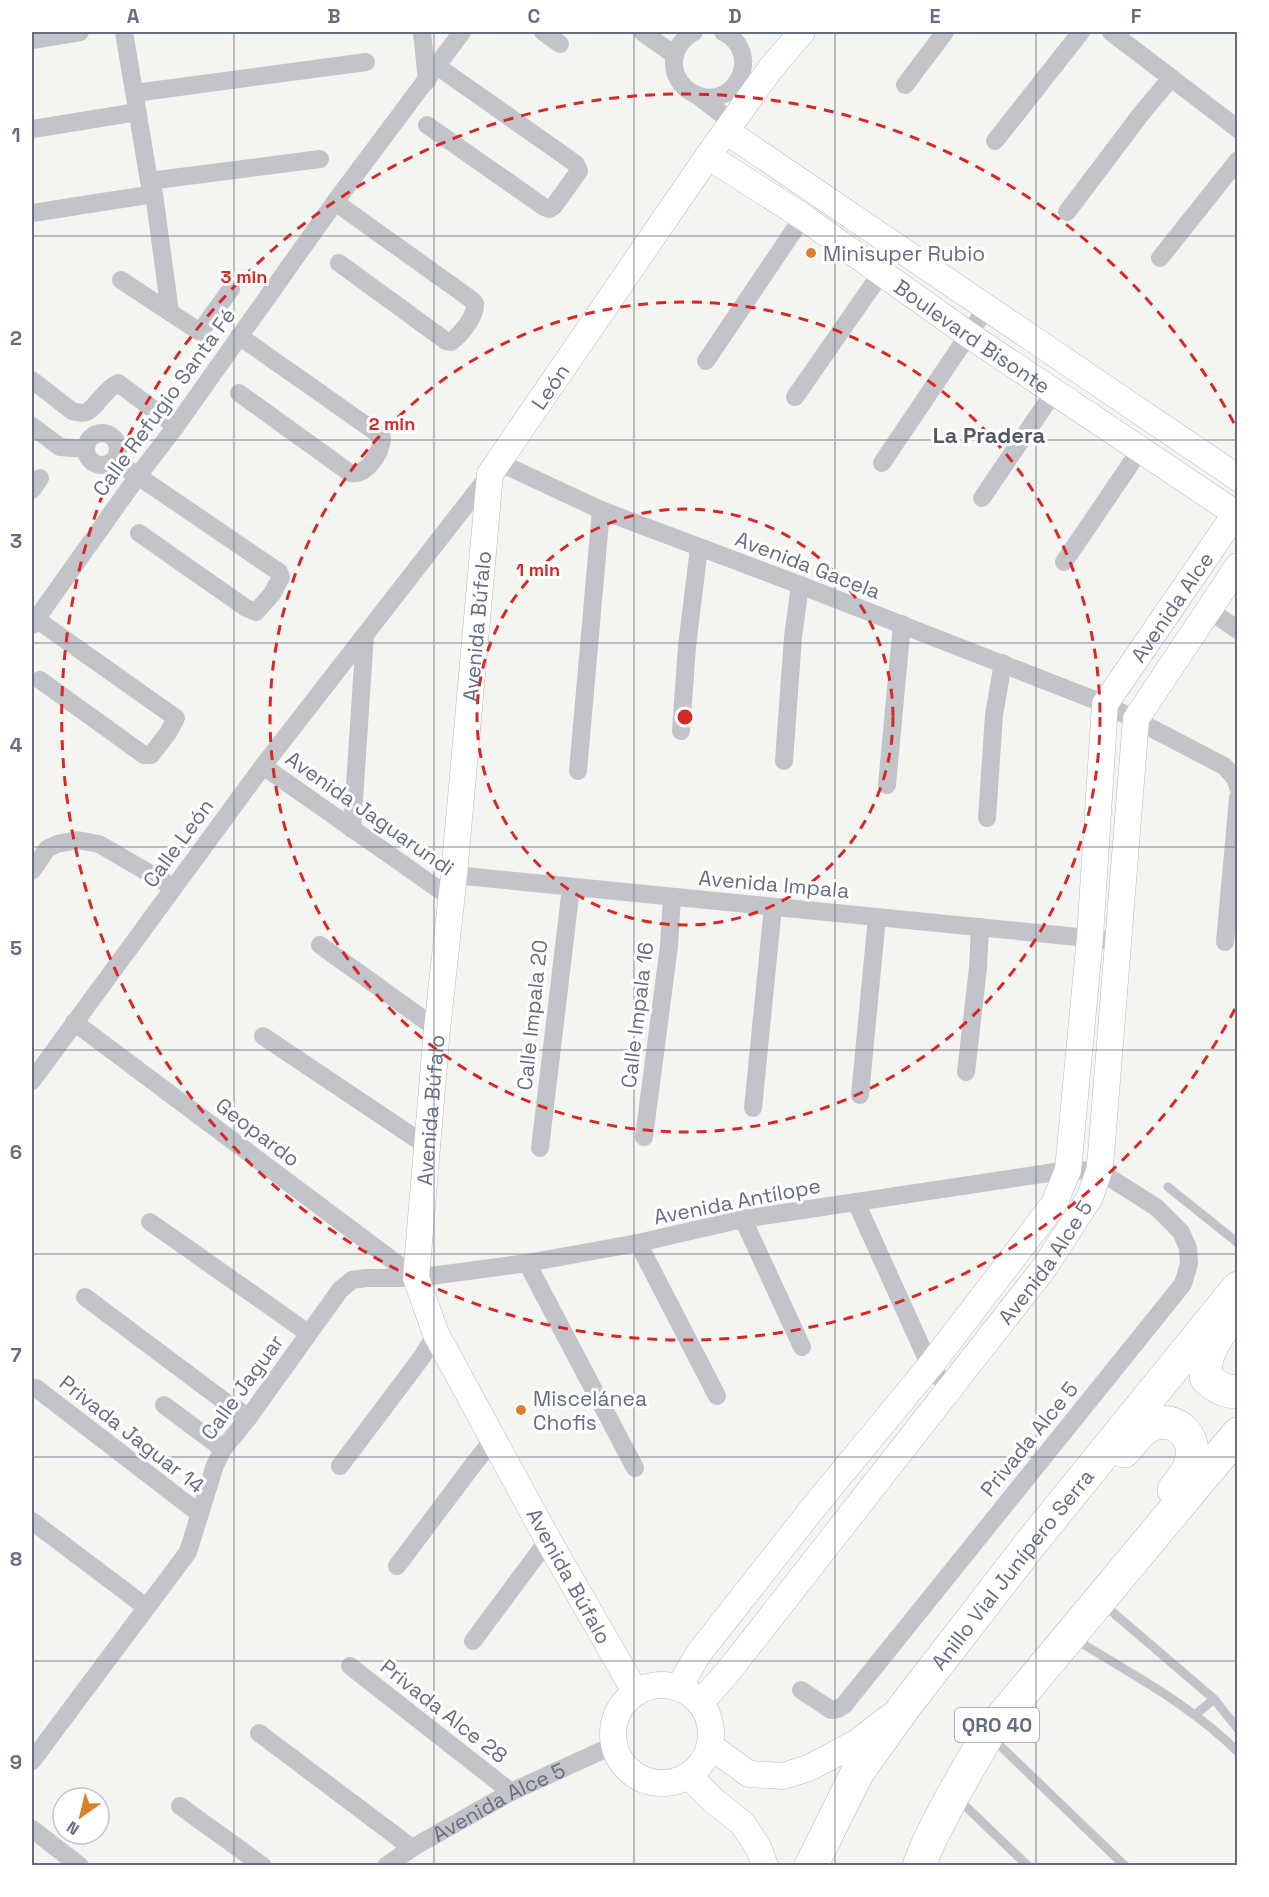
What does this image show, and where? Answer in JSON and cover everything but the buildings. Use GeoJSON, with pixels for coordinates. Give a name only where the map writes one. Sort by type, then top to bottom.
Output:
{"type":"FeatureCollection","features":[{"type":"Feature","properties":{"kind":"highway","name":"Anillo Vial Junípero Serra"},"geometry":{"type":"LineString","coordinates":[[811,1866],[857,1773],[904,1706],[1035,1538],[1238,1288]]}},
{"type":"Feature","properties":{"kind":"highway"},"geometry":{"type":"LineString","coordinates":[[1238,1307],[1212,1344],[1205,1368],[1206,1377],[1212,1384],[1230,1392],[1238,1392]]}},
{"type":"Feature","properties":{"kind":"highway"},"geometry":{"type":"LineString","coordinates":[[1035,1538],[1080,1497],[1145,1428],[1156,1423],[1169,1422],[1182,1428],[1191,1441],[1193,1452],[1191,1464],[1099,1601]]}},
{"type":"Feature","properties":{"kind":"highway","name":"QRO 40"},"geometry":{"type":"LineString","coordinates":[[919,1866],[953,1795],[988,1734],[1238,1434]]}},
{"type":"Feature","properties":{"kind":"street"},"geometry":{"type":"LineString","coordinates":[[32,39],[80,32]]}},
{"type":"Feature","properties":{"kind":"street"},"geometry":{"type":"LineString","coordinates":[[124,32],[170,312]]}},
{"type":"Feature","properties":{"kind":"street"},"geometry":{"type":"LineString","coordinates":[[422,32],[432,73],[576,164],[579,171],[554,206],[549,209],[427,125]]}},
{"type":"Feature","properties":{"kind":"street","name":"Calle Refugio Santa Fé"},"geometry":{"type":"LineString","coordinates":[[34,622],[335,202],[460,32]]}},
{"type":"Feature","properties":{"kind":"street"},"geometry":{"type":"LineString","coordinates":[[543,32],[560,44]]}},
{"type":"Feature","properties":{"kind":"street"},"geometry":{"type":"LineString","coordinates":[[642,32],[675,56]]}},
{"type":"Feature","properties":{"kind":"street"},"geometry":{"type":"LineString","coordinates":[[692,32],[678,46],[674,66],[676,75],[688,91],[697,96],[729,126]]}},
{"type":"Feature","properties":{"kind":"street","name":"León"},"geometry":{"type":"LineString","coordinates":[[365,635],[494,468],[729,126],[771,68],[802,32]]}},
{"type":"Feature","properties":{"kind":"street"},"geometry":{"type":"LineString","coordinates":[[905,85],[945,32]]}},
{"type":"Feature","properties":{"kind":"street"},"geometry":{"type":"LineString","coordinates":[[995,141],[1082,32]]}},
{"type":"Feature","properties":{"kind":"street"},"geometry":{"type":"LineString","coordinates":[[1111,32],[1238,129]]}},
{"type":"Feature","properties":{"kind":"street"},"geometry":{"type":"LineString","coordinates":[[697,96],[707,98],[726,93],[740,79],[744,60],[741,51],[730,37]]}},
{"type":"Feature","properties":{"kind":"street"},"geometry":{"type":"LineString","coordinates":[[730,37],[771,68]]}},
{"type":"Feature","properties":{"kind":"street"},"geometry":{"type":"LineString","coordinates":[[135,93],[366,62]]}},
{"type":"Feature","properties":{"kind":"street"},"geometry":{"type":"LineString","coordinates":[[1067,212],[1171,78]]}},
{"type":"Feature","properties":{"kind":"street"},"geometry":{"type":"LineString","coordinates":[[32,129],[138,112]]}},
{"type":"Feature","properties":{"kind":"street","name":"Boulevard Bisonte"},"geometry":{"type":"LineString","coordinates":[[729,126],[987,308],[1238,478]]}},
{"type":"Feature","properties":{"kind":"street","name":"Boulevard Bisonte"},"geometry":{"type":"LineString","coordinates":[[708,156],[803,217],[969,335],[1237,513]]}},
{"type":"Feature","properties":{"kind":"street"},"geometry":{"type":"LineString","coordinates":[[32,213],[151,188],[320,159]]}},
{"type":"Feature","properties":{"kind":"street"},"geometry":{"type":"LineString","coordinates":[[1160,258],[1238,160]]}},
{"type":"Feature","properties":{"kind":"street"},"geometry":{"type":"LineString","coordinates":[[335,202],[472,300],[475,310],[457,337],[450,342],[446,341],[339,263]]}},
{"type":"Feature","properties":{"kind":"street"},"geometry":{"type":"LineString","coordinates":[[706,362],[803,217]]}},
{"type":"Feature","properties":{"kind":"street"},"geometry":{"type":"LineString","coordinates":[[795,397],[882,272]]}},
{"type":"Feature","properties":{"kind":"street"},"geometry":{"type":"LineString","coordinates":[[121,280],[200,332],[231,289]]}},
{"type":"Feature","properties":{"kind":"street"},"geometry":{"type":"LineString","coordinates":[[882,463],[987,308]]}},
{"type":"Feature","properties":{"kind":"street"},"geometry":{"type":"LineString","coordinates":[[239,336],[376,433],[382,438],[381,446],[364,471],[357,475],[350,473],[239,393]]}},
{"type":"Feature","properties":{"kind":"street"},"geometry":{"type":"LineString","coordinates":[[32,380],[72,411],[79,413],[87,412],[110,387],[118,383],[176,426]]}},
{"type":"Feature","properties":{"kind":"street"},"geometry":{"type":"LineString","coordinates":[[982,498],[1054,392]]}},
{"type":"Feature","properties":{"kind":"street"},"geometry":{"type":"LineString","coordinates":[[32,426],[60,447],[86,449]]}},
{"type":"Feature","properties":{"kind":"street"},"geometry":{"type":"LineString","coordinates":[[101,432],[113,437],[118,448],[114,460],[109,464],[96,464],[87,456],[86,449],[90,438],[101,432]]}},
{"type":"Feature","properties":{"kind":"street"},"geometry":{"type":"LineString","coordinates":[[1064,562],[1140,450]]}},
{"type":"Feature","properties":{"kind":"street"},"geometry":{"type":"LineString","coordinates":[[114,460],[279,572],[281,577],[272,594],[256,612],[246,608],[139,533]]}},
{"type":"Feature","properties":{"kind":"street","name":"Avenida Gacela"},"geometry":{"type":"LineString","coordinates":[[494,468],[1105,704],[1224,766],[1236,783]]}},
{"type":"Feature","properties":{"kind":"street","name":"Avenida Búfalo"},"geometry":{"type":"LineString","coordinates":[[494,468],[437,1029],[416,1278],[436,1334],[548,1540],[636,1693]]}},
{"type":"Feature","properties":{"kind":"street"},"geometry":{"type":"LineString","coordinates":[[578,771],[601,510]]}},
{"type":"Feature","properties":{"kind":"street","name":"Avenida Alce"},"geometry":{"type":"LineString","coordinates":[[1105,704],[1237,513]]}},
{"type":"Feature","properties":{"kind":"street"},"geometry":{"type":"LineString","coordinates":[[681,731],[687,645],[699,548]]}},
{"type":"Feature","properties":{"kind":"street","name":"Avenida Alce"},"geometry":{"type":"LineString","coordinates":[[1136,719],[1238,566]]}},
{"type":"Feature","properties":{"kind":"street"},"geometry":{"type":"LineString","coordinates":[[784,761],[793,637],[800,585]]}},
{"type":"Feature","properties":{"kind":"street"},"geometry":{"type":"LineString","coordinates":[[1209,610],[1238,630]]}},
{"type":"Feature","properties":{"kind":"street"},"geometry":{"type":"LineString","coordinates":[[34,622],[176,718],[151,755],[144,755],[40,680]]}},
{"type":"Feature","properties":{"kind":"street"},"geometry":{"type":"LineString","coordinates":[[886,785],[902,624]]}},
{"type":"Feature","properties":{"kind":"street"},"geometry":{"type":"LineString","coordinates":[[352,829],[365,635]]}},
{"type":"Feature","properties":{"kind":"street","name":"Calle León"},"geometry":{"type":"LineString","coordinates":[[32,1081],[263,766],[365,635]]}},
{"type":"Feature","properties":{"kind":"street"},"geometry":{"type":"LineString","coordinates":[[987,818],[994,715],[1003,663]]}},
{"type":"Feature","properties":{"kind":"street","name":"Avenida Alce 5"},"geometry":{"type":"LineString","coordinates":[[679,1687],[699,1653],[930,1365],[1054,1204],[1068,1170],[1090,937],[1105,704]]}},
{"type":"Feature","properties":{"kind":"street","name":"Avenida Alce 5"},"geometry":{"type":"LineString","coordinates":[[700,1703],[727,1673],[1044,1268],[1090,1197],[1099,1171],[1136,719]]}},
{"type":"Feature","properties":{"kind":"street","name":"Avenida Jaguarundi"},"geometry":{"type":"LineString","coordinates":[[263,766],[352,829],[452,886]]}},
{"type":"Feature","properties":{"kind":"street"},"geometry":{"type":"LineString","coordinates":[[1225,942],[1238,798]]}},
{"type":"Feature","properties":{"kind":"street"},"geometry":{"type":"LineString","coordinates":[[32,871],[39,845],[77,840],[99,844],[173,887]]}},
{"type":"Feature","properties":{"kind":"street","name":"Avenida Impala"},"geometry":{"type":"LineString","coordinates":[[452,886],[571,888],[1118,941]]}},
{"type":"Feature","properties":{"kind":"street","name":"Calle Impala 20"},"geometry":{"type":"LineString","coordinates":[[540,1148],[571,888]]}},
{"type":"Feature","properties":{"kind":"street","name":"Calle Impala 16"},"geometry":{"type":"LineString","coordinates":[[644,1137],[669,946],[672,897]]}},
{"type":"Feature","properties":{"kind":"street"},"geometry":{"type":"LineString","coordinates":[[753,1108],[773,907]]}},
{"type":"Feature","properties":{"kind":"street"},"geometry":{"type":"LineString","coordinates":[[860,1095],[876,917]]}},
{"type":"Feature","properties":{"kind":"street"},"geometry":{"type":"LineString","coordinates":[[966,1072],[978,968],[980,927]]}},
{"type":"Feature","properties":{"kind":"street"},"geometry":{"type":"LineString","coordinates":[[320,945],[437,1029]]}},
{"type":"Feature","properties":{"kind":"street","name":"Geopardo"},"geometry":{"type":"LineString","coordinates":[[74,1022],[416,1278]]}},
{"type":"Feature","properties":{"kind":"street"},"geometry":{"type":"LineString","coordinates":[[263,1036],[427,1146]]}},
{"type":"Feature","properties":{"kind":"street","name":"Avenida Antílope"},"geometry":{"type":"LineString","coordinates":[[416,1278],[527,1263],[638,1243],[743,1219],[1068,1170],[1099,1171]]}},
{"type":"Feature","properties":{"kind":"street","name":"Privada Alce 5"},"geometry":{"type":"LineString","coordinates":[[801,1690],[831,1710],[838,1710],[844,1705],[1183,1284],[1189,1264],[1188,1248],[1181,1233],[1156,1207],[1099,1171]]}},
{"type":"Feature","properties":{"kind":"street"},"geometry":{"type":"LineString","coordinates":[[856,1202],[930,1365],[949,1389]]}},
{"type":"Feature","properties":{"kind":"street"},"geometry":{"type":"LineString","coordinates":[[743,1219],[802,1347]]}},
{"type":"Feature","properties":{"kind":"street"},"geometry":{"type":"LineString","coordinates":[[150,1222],[308,1333]]}},
{"type":"Feature","properties":{"kind":"street"},"geometry":{"type":"LineString","coordinates":[[638,1243],[717,1396]]}},
{"type":"Feature","properties":{"kind":"street"},"geometry":{"type":"LineString","coordinates":[[527,1263],[635,1468]]}},
{"type":"Feature","properties":{"kind":"street","name":"Calle Jaguar"},"geometry":{"type":"LineString","coordinates":[[32,1761],[188,1552],[215,1465],[223,1449],[249,1417],[340,1290],[352,1280],[416,1278]]}},
{"type":"Feature","properties":{"kind":"street"},"geometry":{"type":"LineString","coordinates":[[85,1297],[224,1401],[249,1417]]}},
{"type":"Feature","properties":{"kind":"street"},"geometry":{"type":"LineString","coordinates":[[340,1466],[422,1357],[436,1334]]}},
{"type":"Feature","properties":{"kind":"street","name":"Privada Jaguar 14"},"geometry":{"type":"LineString","coordinates":[[36,1388],[200,1514]]}},
{"type":"Feature","properties":{"kind":"street"},"geometry":{"type":"LineString","coordinates":[[164,1406],[223,1449]]}},
{"type":"Feature","properties":{"kind":"street"},"geometry":{"type":"LineString","coordinates":[[397,1566],[493,1440]]}},
{"type":"Feature","properties":{"kind":"street"},"geometry":{"type":"LineString","coordinates":[[32,1521],[146,1607]]}},
{"type":"Feature","properties":{"kind":"street"},"geometry":{"type":"LineString","coordinates":[[473,1641],[548,1540]]}},
{"type":"Feature","properties":{"kind":"street","name":"Privada Alce 28"},"geometry":{"type":"LineString","coordinates":[[350,1666],[511,1792]]}},
{"type":"Feature","properties":{"kind":"street"},"geometry":{"type":"LineString","coordinates":[[665,1685],[679,1687],[700,1703],[708,1716],[711,1731],[710,1746],[702,1763],[688,1776],[671,1782],[652,1782],[635,1775],[622,1762],[614,1745],[614,1725],[621,1707],[636,1693],[649,1687],[665,1685]]}},
{"type":"Feature","properties":{"kind":"street"},"geometry":{"type":"LineString","coordinates":[[710,1746],[749,1774],[783,1776],[809,1768],[856,1743],[904,1706]]}},
{"type":"Feature","properties":{"kind":"street"},"geometry":{"type":"LineString","coordinates":[[259,1733],[412,1848]]}},
{"type":"Feature","properties":{"kind":"street","name":"Avenida Alce 5"},"geometry":{"type":"LineString","coordinates":[[386,1866],[412,1848],[511,1792],[614,1745]]}},
{"type":"Feature","properties":{"kind":"street"},"geometry":{"type":"LineString","coordinates":[[688,1776],[743,1824],[759,1849],[765,1866]]}},
{"type":"Feature","properties":{"kind":"street"},"geometry":{"type":"LineString","coordinates":[[180,1806],[263,1866]]}},
{"type":"Feature","properties":{"kind":"street"},"geometry":{"type":"LineString","coordinates":[[32,1829],[80,1866]]}},
{"type":"Feature","properties":{"kind":"lane"},"geometry":{"type":"LineString","coordinates":[[1168,1187],[1236,1237]]}},
{"type":"Feature","properties":{"kind":"lane"},"geometry":{"type":"LineString","coordinates":[[1099,1601],[1214,1699],[1238,1729]]}},
{"type":"Feature","properties":{"kind":"lane"},"geometry":{"type":"LineString","coordinates":[[1070,1636],[1195,1715],[1218,1732],[1238,1752]]}},
{"type":"Feature","properties":{"kind":"lane"},"geometry":{"type":"LineString","coordinates":[[1195,1715],[1214,1699]]}},
{"type":"Feature","properties":{"kind":"lane"},"geometry":{"type":"LineString","coordinates":[[988,1734],[1125,1866]]}},
{"type":"Feature","properties":{"kind":"lane"},"geometry":{"type":"LineString","coordinates":[[953,1795],[1028,1866]]}},
{"type":"Feature","properties":{"kind":"place","name":"Minisuper Rubio"},"geometry":{"type":"Point","coordinates":[811,253]}},
{"type":"Feature","properties":{"kind":"place","name":"Miscelánea Chofis"},"geometry":{"type":"Point","coordinates":[521,1410]}},
{"type":"Feature","properties":{"kind":"district","name":"La Pradera"},"geometry":{"type":"Point","coordinates":[989,435]}}]}
